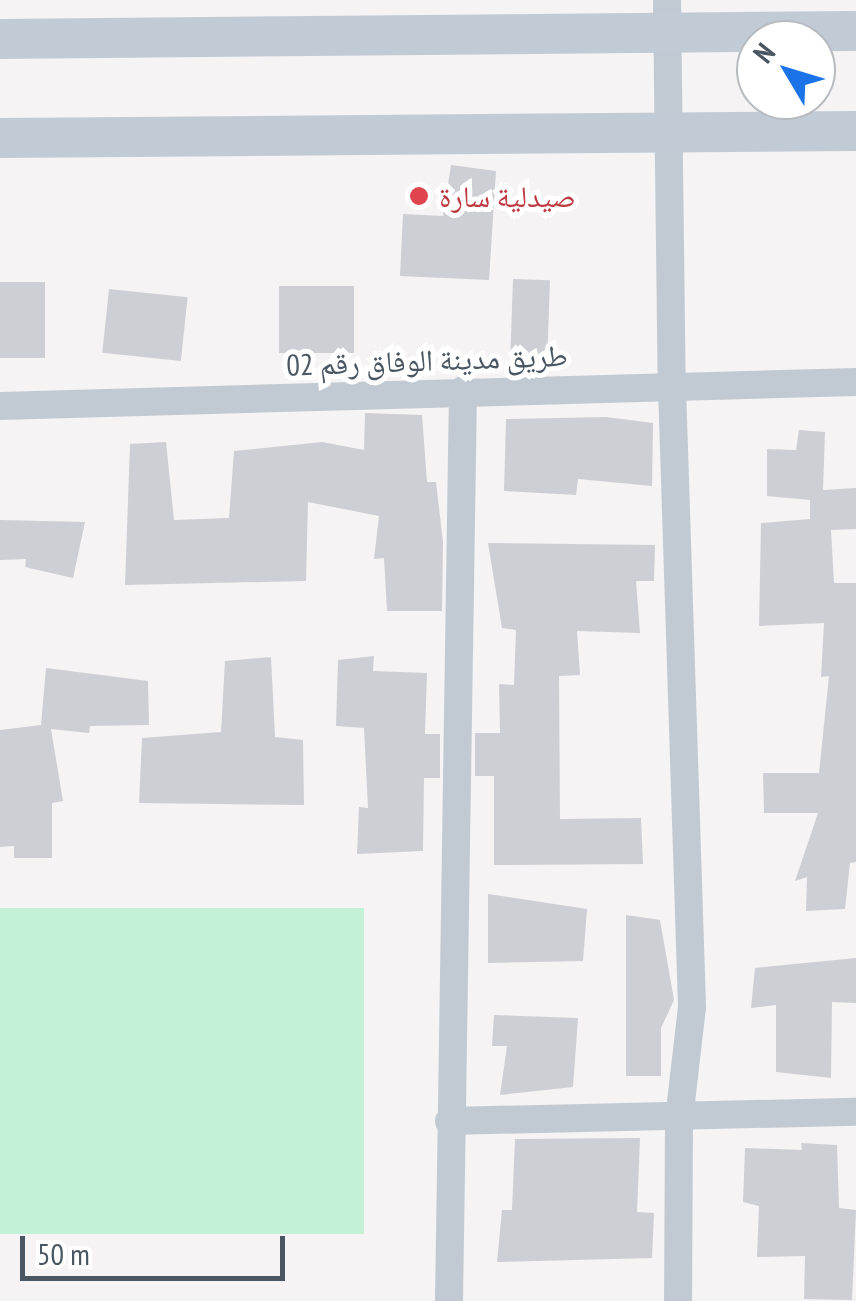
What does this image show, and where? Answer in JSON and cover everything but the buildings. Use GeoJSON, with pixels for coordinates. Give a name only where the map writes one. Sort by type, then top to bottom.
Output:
{"type":"FeatureCollection","features":[{"type":"Feature","properties":{"kind":"street"},"geometry":{"type":"LineString","coordinates":[[0,39],[667,16],[856,31]]}},
{"type":"Feature","properties":{"kind":"street"},"geometry":{"type":"LineString","coordinates":[[667,16],[672,387],[692,1007],[679,1120],[678,1301]]}},
{"type":"Feature","properties":{"kind":"street"},"geometry":{"type":"LineString","coordinates":[[0,138],[856,131]]}},
{"type":"Feature","properties":{"kind":"street","name":"طريق مدينة الوفاق رقم 02"},"geometry":{"type":"LineString","coordinates":[[0,406],[463,390],[856,382]]}},
{"type":"Feature","properties":{"kind":"street"},"geometry":{"type":"LineString","coordinates":[[449,1301],[463,390]]}},
{"type":"Feature","properties":{"kind":"street"},"geometry":{"type":"LineString","coordinates":[[449,1122],[679,1120],[856,1112]]}},
{"type":"Feature","properties":{"kind":"green space"},"geometry":{"type":"Polygon","coordinates":[[[0,908],[364,908],[364,1234],[0,1234],[0,908]]]}},
{"type":"Feature","properties":{"kind":"place","name":"صيدلية سارة"},"geometry":{"type":"Point","coordinates":[419,196]}}]}
